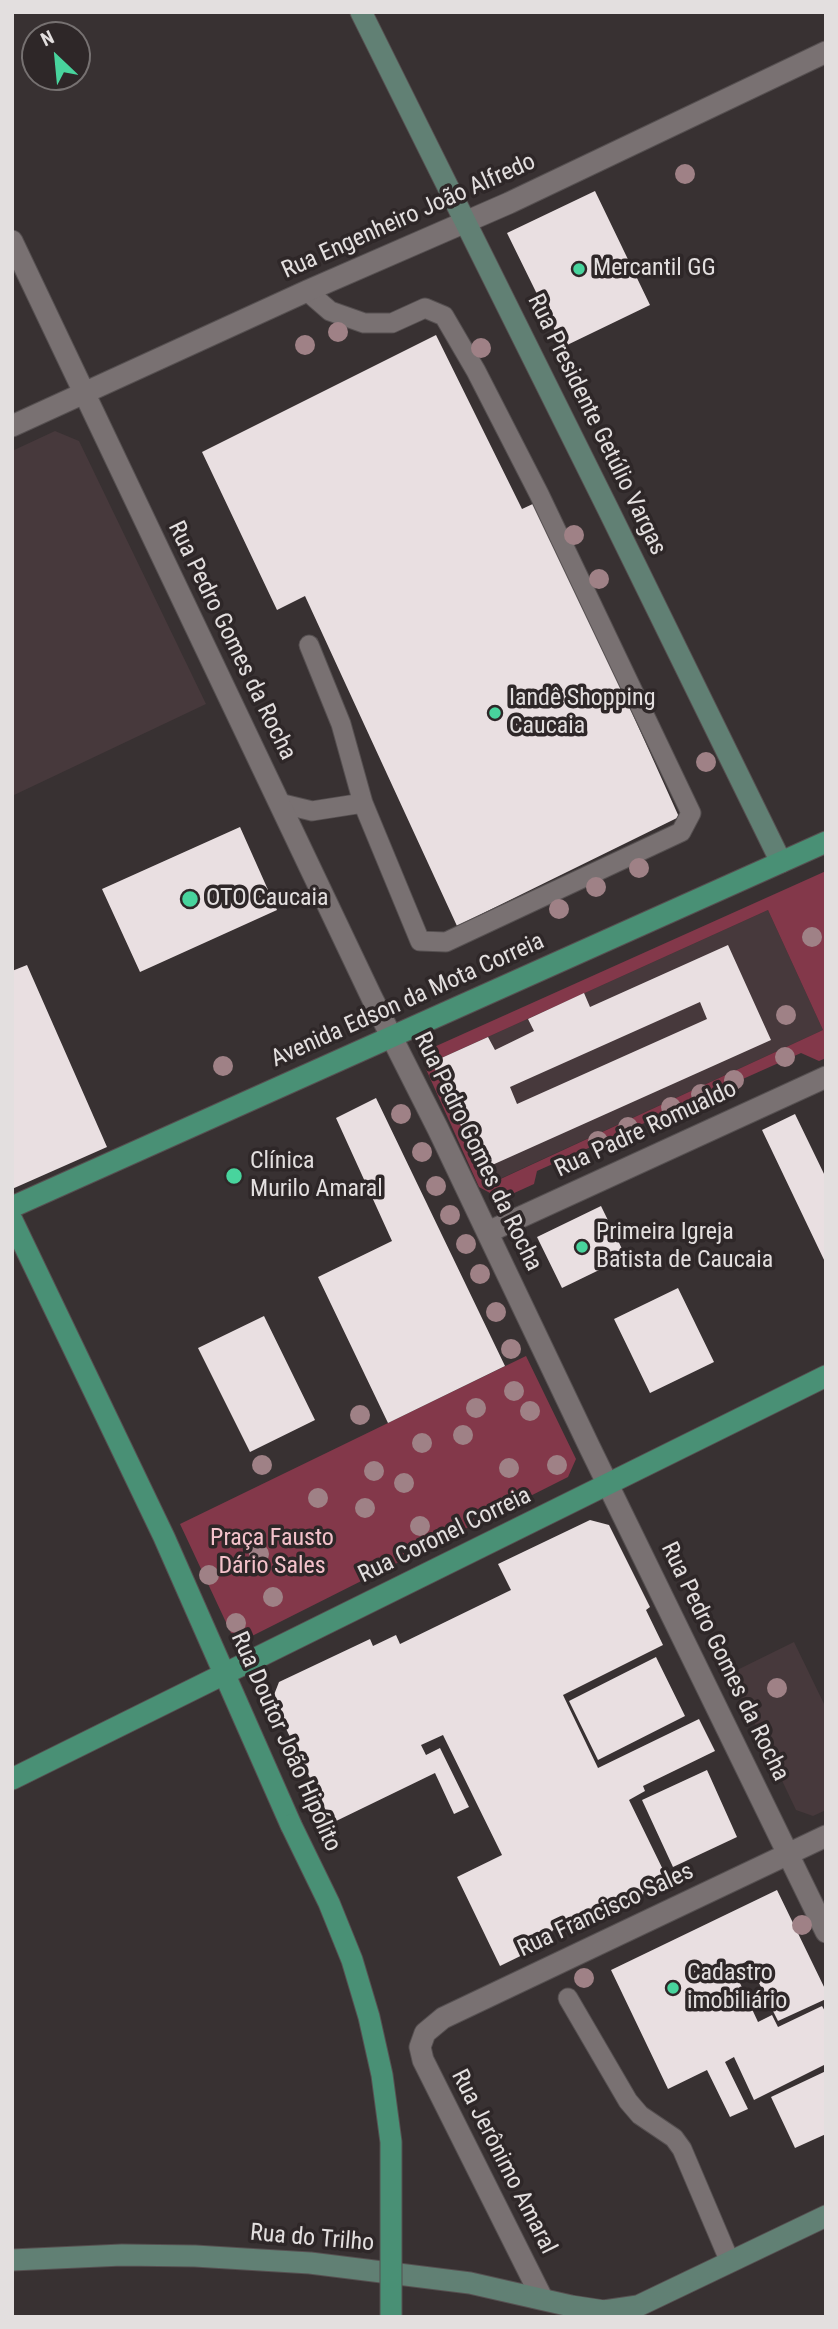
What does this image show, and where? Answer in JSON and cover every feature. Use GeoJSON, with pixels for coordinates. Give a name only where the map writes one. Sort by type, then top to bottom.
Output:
{"type":"FeatureCollection","features":[{"type":"Feature","properties":{"kind":"main road","name":"Avenida Edson da Mota Correia"},"geometry":{"type":"LineString","coordinates":[[12,1207],[826,842]]}},
{"type":"Feature","properties":{"kind":"main road","name":"Rua Doutor João Hipólito"},"geometry":{"type":"LineString","coordinates":[[12,1220],[163,1537],[291,1825],[329,1903],[352,1960],[382,2075],[391,2142],[391,2317]]}},
{"type":"Feature","properties":{"kind":"main road","name":"Rua Coronel Correia"},"geometry":{"type":"LineString","coordinates":[[12,1779],[826,1376]]}},
{"type":"Feature","properties":{"kind":"street","name":"Rua Presidente Getúlio Vargas"},"geometry":{"type":"LineString","coordinates":[[361,12],[781,862]]}},
{"type":"Feature","properties":{"kind":"street","name":"Rua Engenheiro João Alfredo"},"geometry":{"type":"LineString","coordinates":[[12,426],[509,203],[826,52]]}},
{"type":"Feature","properties":{"kind":"street","name":"Rua Pedro Gomes da Rocha"},"geometry":{"type":"LineString","coordinates":[[12,241],[391,1038],[488,1232],[826,1932]]}},
{"type":"Feature","properties":{"kind":"street","name":"Rua Padre Romualdo"},"geometry":{"type":"LineString","coordinates":[[488,1232],[826,1077]]}},
{"type":"Feature","properties":{"kind":"street","name":"Rua Francisco Sales"},"geometry":{"type":"LineString","coordinates":[[420,2047],[425,2033],[443,2018],[826,1836]]}},
{"type":"Feature","properties":{"kind":"street","name":"Rua Jerônimo Amaral"},"geometry":{"type":"LineString","coordinates":[[420,2047],[423,2060],[542,2298]]}},
{"type":"Feature","properties":{"kind":"street","name":"Rua do Trilho"},"geometry":{"type":"LineString","coordinates":[[12,2260],[183,2255],[310,2263],[470,2283],[604,2311],[638,2306],[826,2216]]}},
{"type":"Feature","properties":{"kind":"lane"},"geometry":{"type":"LineString","coordinates":[[307,292],[330,311],[364,323],[392,323],[425,308],[444,316],[476,371],[539,494],[691,813],[681,832],[446,942],[420,941],[363,803],[341,724],[309,645]]}},
{"type":"Feature","properties":{"kind":"lane"},"geometry":{"type":"LineString","coordinates":[[279,803],[312,811],[363,803]]}},
{"type":"Feature","properties":{"kind":"lane"},"geometry":{"type":"LineString","coordinates":[[568,1998],[628,2101],[640,2115],[674,2138],[682,2149],[730,2262]]}},
{"type":"Feature","properties":{"kind":"shaded area"},"geometry":{"type":"Polygon","coordinates":[[[55,431],[79,441],[206,704],[12,796],[12,451],[55,431]]]}},
{"type":"Feature","properties":{"kind":"shaded area"},"geometry":{"type":"Polygon","coordinates":[[[768,910],[823,1030],[493,1182],[485,1180],[434,1067],[437,1060],[768,910]]]}},
{"type":"Feature","properties":{"kind":"shaded area"},"geometry":{"type":"Polygon","coordinates":[[[794,1642],[826,1708],[826,1810],[813,1816],[796,1810],[731,1673],[794,1642]]]}},
{"type":"Feature","properties":{"kind":"green space"},"geometry":{"type":"Polygon","coordinates":[[[826,871],[826,1058],[819,1061],[801,1053],[537,1171],[534,1184],[501,1199],[479,1187],[425,1067],[434,1047],[826,871]],[[768,910],[437,1060],[434,1067],[485,1179],[494,1182],[823,1030],[768,910]]]}},
{"type":"Feature","properties":{"kind":"green space","name":"Praça Fausto Dário Sales"},"geometry":{"type":"Polygon","coordinates":[[[526,1356],[576,1459],[568,1477],[252,1636],[231,1633],[180,1524],[526,1356]]]}},
{"type":"Feature","properties":{"kind":"building","name":"Mercantil GG"},"geometry":{"type":"Polygon","coordinates":[[[595,191],[650,305],[563,347],[507,233],[595,191]]]}},
{"type":"Feature","properties":{"kind":"building","name":"Iandê Shopping Caucaia"},"geometry":{"type":"Polygon","coordinates":[[[436,335],[522,509],[537,502],[679,817],[457,926],[305,596],[277,610],[202,452],[436,335]]]}},
{"type":"Feature","properties":{"kind":"building","name":"OTO Caucaia"},"geometry":{"type":"Polygon","coordinates":[[[240,827],[277,910],[140,972],[102,889],[240,827]]]}},
{"type":"Feature","properties":{"kind":"building"},"geometry":{"type":"Polygon","coordinates":[[[728,945],[771,1040],[481,1170],[434,1067],[437,1060],[488,1037],[495,1050],[534,1031],[528,1019],[584,993],[590,1007],[728,945]],[[700,1002],[510,1087],[517,1104],[707,1019],[700,1002]]]}},
{"type":"Feature","properties":{"kind":"building"},"geometry":{"type":"Polygon","coordinates":[[[27,965],[107,1147],[12,1189],[12,971],[27,965]]]}},
{"type":"Feature","properties":{"kind":"building"},"geometry":{"type":"Polygon","coordinates":[[[376,1098],[505,1366],[388,1423],[318,1277],[392,1241],[336,1118],[376,1098]]]}},
{"type":"Feature","properties":{"kind":"building"},"geometry":{"type":"Polygon","coordinates":[[[795,1114],[826,1178],[826,1264],[762,1130],[795,1114]]]}},
{"type":"Feature","properties":{"kind":"building","name":"Primeira Igreja Batista de Caucaia"},"geometry":{"type":"Polygon","coordinates":[[[601,1206],[626,1257],[562,1288],[537,1237],[601,1206]]]}},
{"type":"Feature","properties":{"kind":"building"},"geometry":{"type":"Polygon","coordinates":[[[678,1288],[714,1362],[650,1393],[614,1319],[678,1288]]]}},
{"type":"Feature","properties":{"kind":"building"},"geometry":{"type":"Polygon","coordinates":[[[264,1316],[315,1420],[250,1452],[198,1348],[264,1316]]]}},
{"type":"Feature","properties":{"kind":"building"},"geometry":{"type":"Polygon","coordinates":[[[590,1520],[609,1525],[650,1607],[646,1610],[663,1645],[563,1695],[598,1768],[699,1719],[715,1751],[643,1786],[645,1791],[629,1800],[669,1882],[608,1911],[594,1910],[553,1930],[545,1944],[500,1966],[457,1877],[502,1855],[443,1735],[421,1745],[426,1755],[440,1748],[469,1807],[454,1814],[435,1773],[332,1823],[272,1700],[279,1682],[370,1639],[373,1646],[396,1635],[400,1644],[511,1590],[498,1564],[590,1520]]]}},
{"type":"Feature","properties":{"kind":"building"},"geometry":{"type":"Polygon","coordinates":[[[656,1657],[685,1716],[598,1760],[569,1701],[656,1657]]]}},
{"type":"Feature","properties":{"kind":"building"},"geometry":{"type":"Polygon","coordinates":[[[707,1770],[737,1837],[673,1867],[642,1800],[707,1770]]]}},
{"type":"Feature","properties":{"kind":"building"},"geometry":{"type":"Polygon","coordinates":[[[777,1890],[826,1991],[826,1999],[778,2021],[748,1961],[733,1968],[758,2022],[772,2015],[778,2027],[822,2006],[826,2013],[826,2064],[754,2100],[734,2057],[725,2062],[748,2109],[730,2117],[707,2070],[668,2089],[611,1970],[777,1890]]]}},
{"type":"Feature","properties":{"kind":"building"},"geometry":{"type":"Polygon","coordinates":[[[826,2071],[826,2134],[795,2148],[771,2097],[826,2071]]]}},
{"type":"Feature","properties":{"kind":"place","name":"Mercantil GG"},"geometry":{"type":"Point","coordinates":[579,269]}},
{"type":"Feature","properties":{"kind":"place","name":"Iandê Shopping Caucaia"},"geometry":{"type":"Point","coordinates":[495,713]}},
{"type":"Feature","properties":{"kind":"place","name":"OTO Caucaia"},"geometry":{"type":"Point","coordinates":[190,899]}},
{"type":"Feature","properties":{"kind":"place","name":"Clínica Murilo Amaral"},"geometry":{"type":"Point","coordinates":[234,1176]}},
{"type":"Feature","properties":{"kind":"place","name":"Primeira Igreja Batista de Caucaia"},"geometry":{"type":"Point","coordinates":[582,1247]}},
{"type":"Feature","properties":{"kind":"place","name":"Cadastro imobiliário"},"geometry":{"type":"Point","coordinates":[673,1988]}}]}
